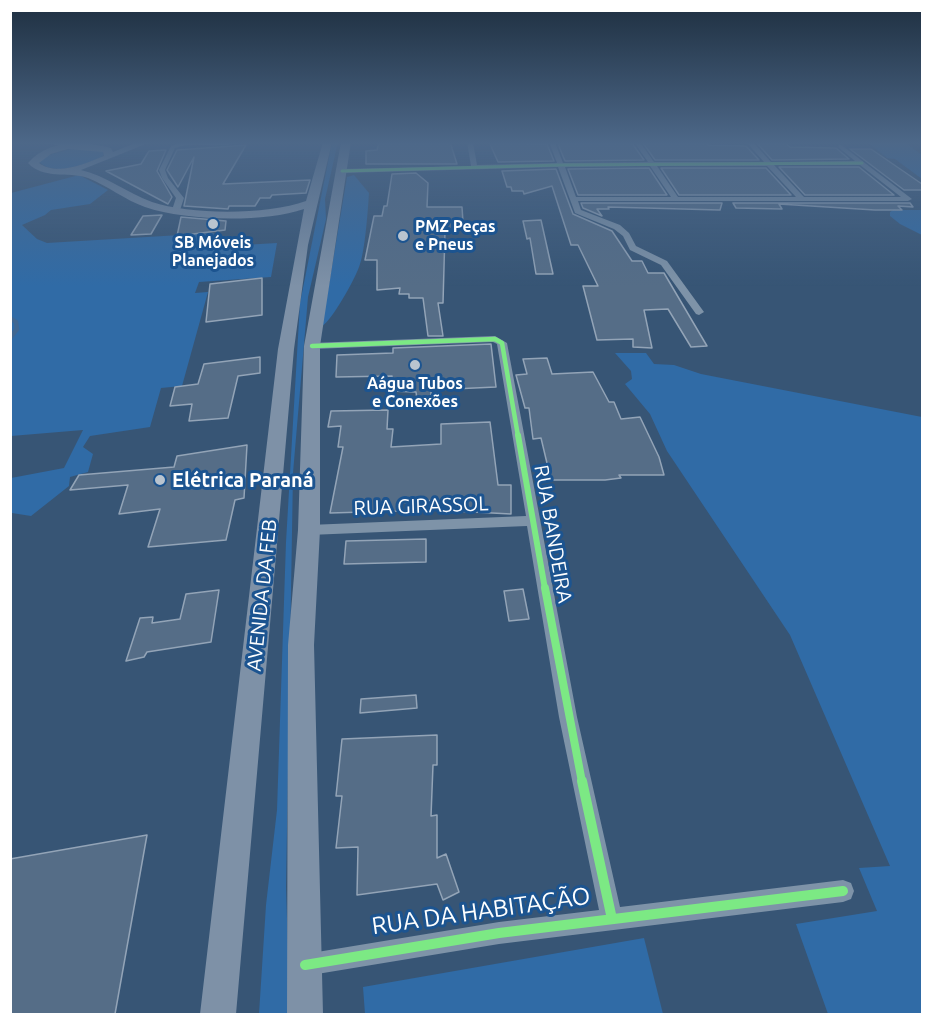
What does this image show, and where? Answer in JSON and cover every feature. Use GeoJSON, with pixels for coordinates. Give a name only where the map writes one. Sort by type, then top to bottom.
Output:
{"type":"FeatureCollection","features":[{"type":"Feature","properties":{"kind":"main road"},"geometry":{"type":"LineString","coordinates":[[117,190],[138,201],[176,210],[279,211],[299,215],[308,212]]}},
{"type":"Feature","properties":{"kind":"main road","name":"AVENIDA DA FEB"},"geometry":{"type":"LineString","coordinates":[[218,1014],[266,558],[288,316],[308,212],[323,190]]}},
{"type":"Feature","properties":{"kind":"main road","name":"AVENIDA DA FEB"},"geometry":{"type":"LineString","coordinates":[[305,1014],[301,645],[309,530],[312,346],[342,190]]}},
{"type":"Feature","properties":{"kind":"street"},"geometry":{"type":"LineString","coordinates":[[174,190],[180,198],[176,210]]}},
{"type":"Feature","properties":{"kind":"street"},"geometry":{"type":"LineString","coordinates":[[569,190],[578,211],[617,227],[626,235],[633,248],[664,263],[699,312]]}},
{"type":"Feature","properties":{"kind":"street"},"geometry":{"type":"LineString","coordinates":[[669,190],[676,199]]}},
{"type":"Feature","properties":{"kind":"street"},"geometry":{"type":"LineString","coordinates":[[794,190],[802,199]]}},
{"type":"Feature","properties":{"kind":"street"},"geometry":{"type":"LineString","coordinates":[[573,199],[908,199],[896,190]]}},
{"type":"Feature","properties":{"kind":"street","name":"RUA BANDEIRA"},"geometry":{"type":"LineString","coordinates":[[312,346],[500,340],[568,717],[612,920]]}},
{"type":"Feature","properties":{"kind":"street","name":"RUA GIRASSOL"},"geometry":{"type":"LineString","coordinates":[[309,530],[534,521]]}},
{"type":"Feature","properties":{"kind":"street","name":"RUA DA HABITAÇÃO"},"geometry":{"type":"LineString","coordinates":[[305,965],[499,933],[843,891]]}},
{"type":"Feature","properties":{"kind":"shaded area"},"geometry":{"type":"Polygon","coordinates":[[[23,190],[108,190],[90,204],[51,210],[22,225],[37,239],[47,243],[214,233],[209,247],[277,243],[271,277],[199,282],[195,293],[208,292],[182,386],[161,388],[150,427],[90,436],[83,447],[93,454],[88,472],[70,477],[69,486],[31,516],[12,513],[11,478],[64,468],[83,430],[11,436],[11,193],[23,190]]]}},
{"type":"Feature","properties":{"kind":"shaded area"},"geometry":{"type":"Polygon","coordinates":[[[322,190],[327,190],[326,219],[308,297],[293,473],[286,887],[290,1014],[259,1014],[266,905],[277,810],[286,542],[300,303],[322,190]]]}},
{"type":"Feature","properties":{"kind":"shaded area"},"geometry":{"type":"Polygon","coordinates":[[[345,190],[366,190],[369,193],[366,231],[359,267],[337,309],[322,326],[345,190]]]}},
{"type":"Feature","properties":{"kind":"shaded area"},"geometry":{"type":"Polygon","coordinates":[[[893,210],[922,210],[922,235],[890,216],[893,210]]]}},
{"type":"Feature","properties":{"kind":"shaded area"},"geometry":{"type":"Polygon","coordinates":[[[615,353],[646,353],[654,364],[674,365],[701,374],[922,417],[922,1014],[828,1014],[796,924],[877,911],[859,868],[890,866],[790,635],[667,451],[650,414],[625,384],[632,379],[631,371],[615,353]]]}},
{"type":"Feature","properties":{"kind":"shaded area"},"geometry":{"type":"Polygon","coordinates":[[[644,938],[663,1014],[365,1014],[363,987],[644,938]]]}},
{"type":"Feature","properties":{"kind":"building"},"geometry":{"type":"Polygon","coordinates":[[[141,190],[168,190],[172,197],[168,204],[141,190]]]}},
{"type":"Feature","properties":{"kind":"building"},"geometry":{"type":"Polygon","coordinates":[[[187,190],[307,190],[306,193],[260,198],[255,206],[229,206],[228,209],[184,206],[187,190]]]}},
{"type":"Feature","properties":{"kind":"building"},"geometry":{"type":"Polygon","coordinates":[[[390,190],[428,190],[427,207],[462,207],[463,222],[458,222],[458,230],[445,231],[443,303],[438,303],[443,336],[428,336],[423,298],[409,298],[409,294],[399,294],[400,288],[377,290],[377,260],[365,260],[374,216],[382,216],[384,206],[387,206],[390,190]]]}},
{"type":"Feature","properties":{"kind":"building"},"geometry":{"type":"Polygon","coordinates":[[[539,190],[524,194],[523,191],[512,191],[539,190]]]}},
{"type":"Feature","properties":{"kind":"building"},"geometry":{"type":"Polygon","coordinates":[[[553,190],[564,190],[573,214],[612,231],[632,261],[642,261],[648,273],[664,273],[707,346],[691,347],[668,309],[644,310],[652,348],[633,347],[633,339],[597,340],[583,286],[598,286],[578,245],[571,245],[553,190]]]}},
{"type":"Feature","properties":{"kind":"building"},"geometry":{"type":"Polygon","coordinates":[[[576,190],[664,190],[667,195],[578,195],[576,190]]]}},
{"type":"Feature","properties":{"kind":"building"},"geometry":{"type":"Polygon","coordinates":[[[676,190],[786,190],[791,195],[679,195],[676,190]]]}},
{"type":"Feature","properties":{"kind":"building"},"geometry":{"type":"Polygon","coordinates":[[[800,190],[888,190],[894,195],[805,195],[800,190]]]}},
{"type":"Feature","properties":{"kind":"building"},"geometry":{"type":"Polygon","coordinates":[[[581,203],[722,203],[720,210],[608,207],[609,209],[597,209],[602,216],[583,208],[581,203]]]}},
{"type":"Feature","properties":{"kind":"building"},"geometry":{"type":"Polygon","coordinates":[[[733,203],[910,203],[913,207],[898,206],[902,210],[875,210],[779,204],[782,209],[736,208],[733,203]]]}},
{"type":"Feature","properties":{"kind":"building"},"geometry":{"type":"Polygon","coordinates":[[[162,215],[151,234],[131,235],[143,216],[162,215]]]}},
{"type":"Feature","properties":{"kind":"building"},"geometry":{"type":"Polygon","coordinates":[[[181,217],[226,221],[225,230],[177,236],[181,217]]]}},
{"type":"Feature","properties":{"kind":"building"},"geometry":{"type":"Polygon","coordinates":[[[541,220],[553,274],[536,274],[530,238],[527,239],[523,221],[541,220]]]}},
{"type":"Feature","properties":{"kind":"building"},"geometry":{"type":"Polygon","coordinates":[[[262,278],[262,315],[206,322],[210,284],[262,278]]]}},
{"type":"Feature","properties":{"kind":"building","name":"Aágua Tubos e Conexões"},"geometry":{"type":"Polygon","coordinates":[[[491,344],[496,387],[431,390],[431,406],[418,407],[416,392],[391,391],[392,376],[336,377],[337,355],[393,353],[393,348],[491,344]]]}},
{"type":"Feature","properties":{"kind":"building"},"geometry":{"type":"Polygon","coordinates":[[[260,357],[260,373],[238,376],[228,418],[189,421],[192,404],[170,406],[175,387],[198,384],[204,364],[260,357]]]}},
{"type":"Feature","properties":{"kind":"building"},"geometry":{"type":"Polygon","coordinates":[[[547,358],[552,374],[593,372],[609,402],[614,402],[621,419],[640,417],[659,457],[664,475],[619,475],[621,478],[605,480],[551,480],[541,438],[533,439],[529,408],[525,408],[516,375],[527,374],[523,359],[547,358]]]}},
{"type":"Feature","properties":{"kind":"building"},"geometry":{"type":"Polygon","coordinates":[[[388,410],[387,429],[393,429],[391,447],[441,444],[441,424],[490,422],[498,485],[511,485],[511,514],[435,510],[437,500],[400,503],[399,511],[330,513],[343,447],[338,447],[341,426],[328,427],[331,411],[388,410]]]}},
{"type":"Feature","properties":{"kind":"building","name":"Elétrica Paraná"},"geometry":{"type":"Polygon","coordinates":[[[247,445],[244,498],[235,500],[226,540],[148,547],[160,509],[119,514],[128,485],[70,490],[79,475],[174,467],[177,456],[247,445]]]}},
{"type":"Feature","properties":{"kind":"building"},"geometry":{"type":"Polygon","coordinates":[[[426,539],[426,562],[344,564],[346,541],[426,539]]]}},
{"type":"Feature","properties":{"kind":"building"},"geometry":{"type":"Polygon","coordinates":[[[523,589],[529,619],[509,621],[504,591],[523,589]]]}},
{"type":"Feature","properties":{"kind":"building"},"geometry":{"type":"Polygon","coordinates":[[[219,590],[211,642],[147,652],[144,657],[126,661],[140,618],[153,617],[152,623],[180,619],[186,594],[219,590]]]}},
{"type":"Feature","properties":{"kind":"building"},"geometry":{"type":"Polygon","coordinates":[[[416,695],[417,708],[360,713],[361,699],[416,695]]]}},
{"type":"Feature","properties":{"kind":"building"},"geometry":{"type":"Polygon","coordinates":[[[437,735],[437,765],[433,765],[431,816],[437,815],[437,858],[446,854],[459,892],[443,900],[437,884],[357,895],[358,847],[336,848],[342,796],[336,796],[342,739],[437,735]]]}},
{"type":"Feature","properties":{"kind":"building"},"geometry":{"type":"Polygon","coordinates":[[[147,835],[115,1014],[10,1014],[10,859],[147,835]]]}},
{"type":"Feature","properties":{"kind":"waterway"},"geometry":{"type":"LineString","coordinates":[[10,318],[16,322],[17,329],[10,338]]}},
{"type":"Feature","properties":{"kind":"cycle path"},"geometry":{"type":"LineString","coordinates":[[312,346],[495,339],[502,343],[568,717],[612,919]]}},
{"type":"Feature","properties":{"kind":"cycle path"},"geometry":{"type":"LineString","coordinates":[[305,965],[499,933],[843,891]]}},
{"type":"Feature","properties":{"kind":"place","name":"SB Móveis Planejados"},"geometry":{"type":"Point","coordinates":[213,224]}},
{"type":"Feature","properties":{"kind":"place","name":"PMZ Peças e Pneus"},"geometry":{"type":"Point","coordinates":[403,236]}},
{"type":"Feature","properties":{"kind":"place","name":"Aágua Tubos e Conexões"},"geometry":{"type":"Point","coordinates":[415,365]}},
{"type":"Feature","properties":{"kind":"place","name":"Elétrica Paraná"},"geometry":{"type":"Point","coordinates":[160,480]}}]}
